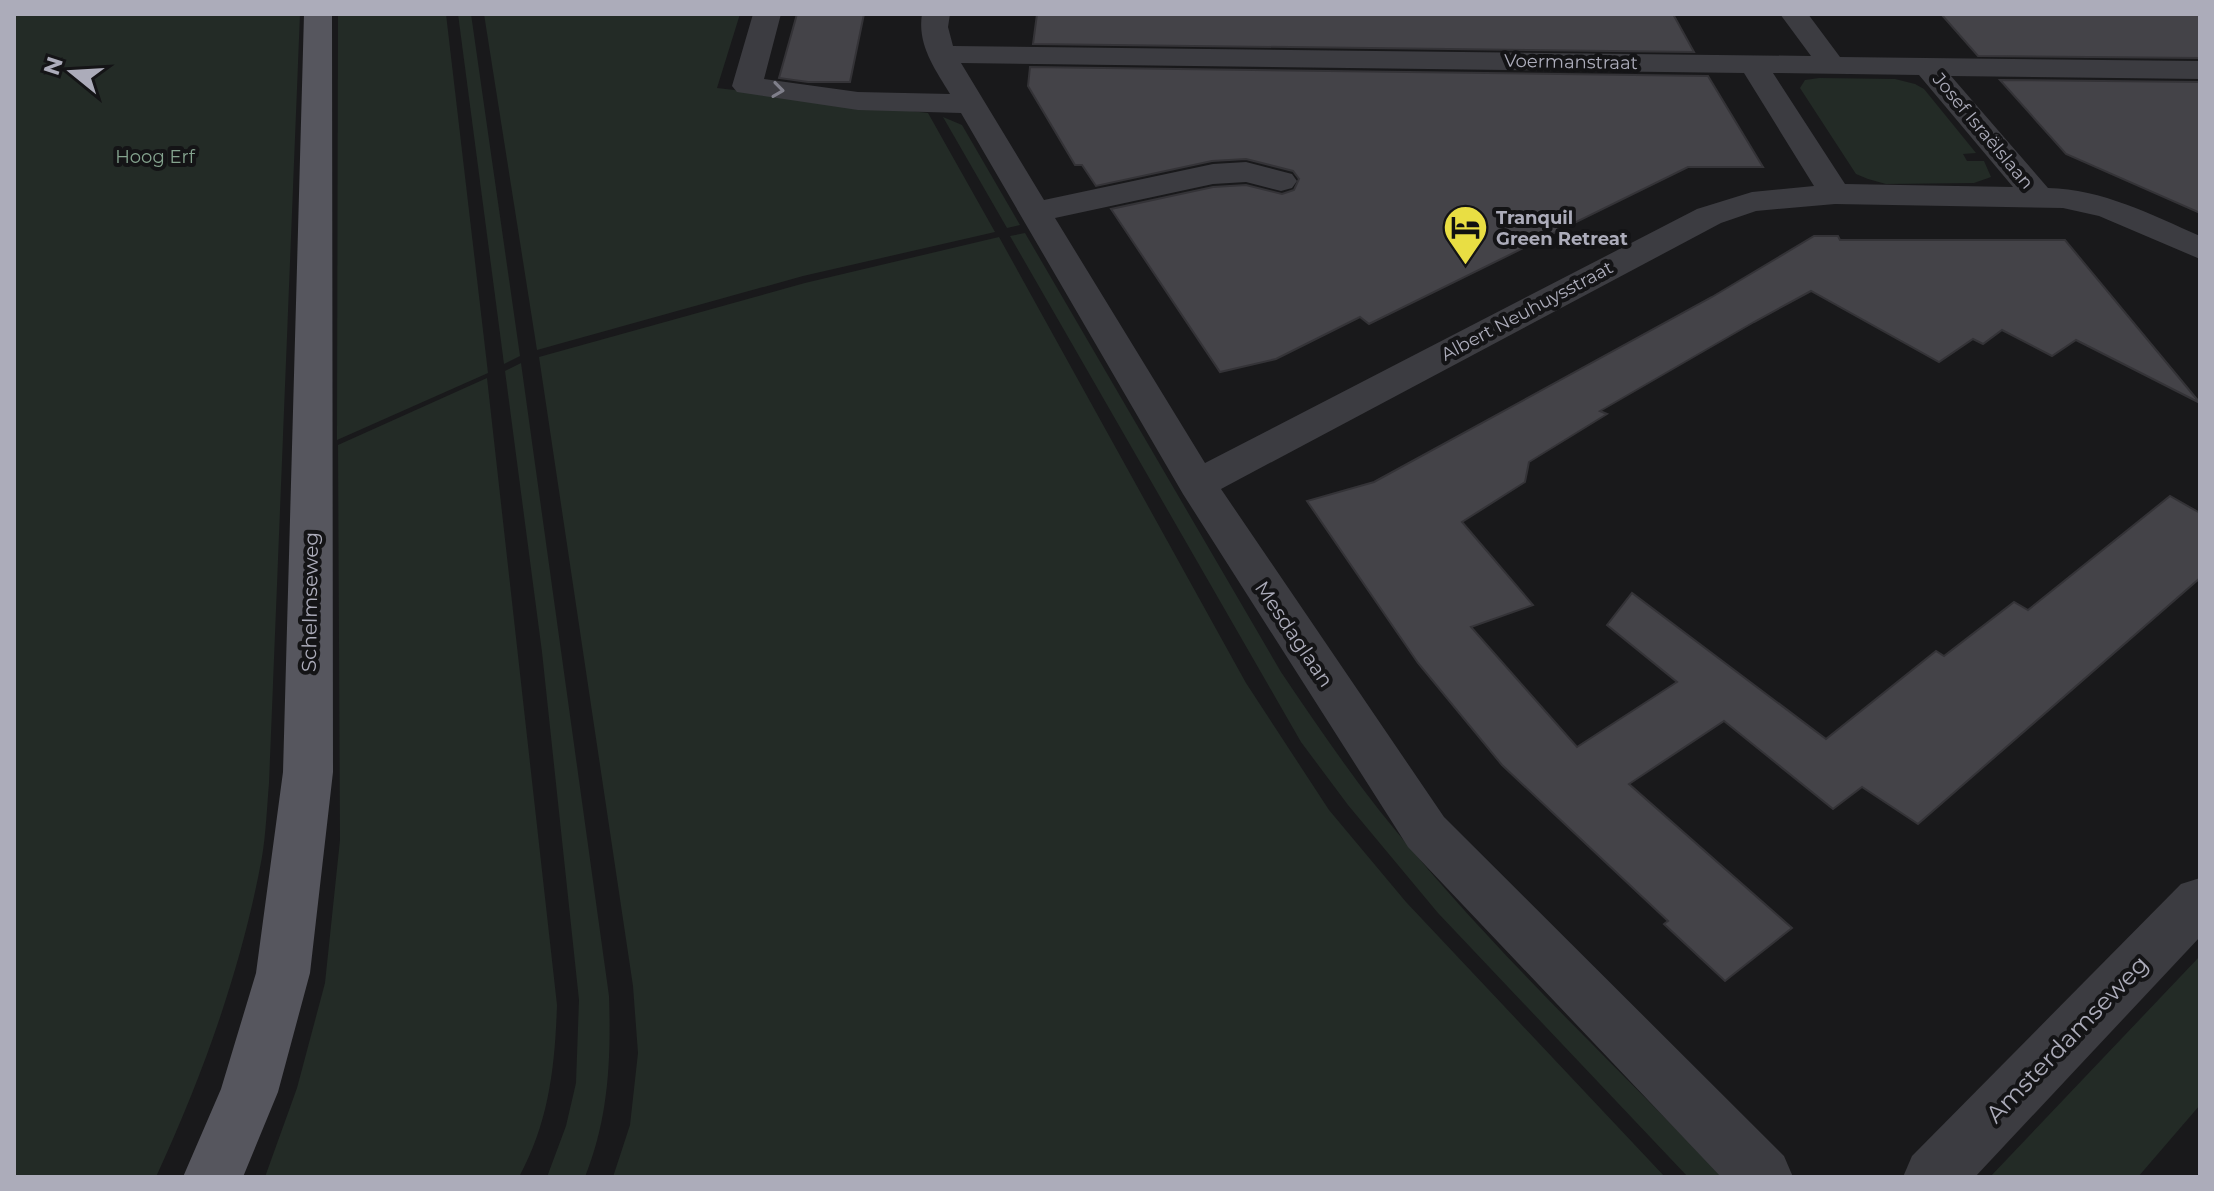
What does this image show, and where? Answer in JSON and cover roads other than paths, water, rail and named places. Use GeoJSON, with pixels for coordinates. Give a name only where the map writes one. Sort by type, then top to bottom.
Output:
{"type":"FeatureCollection","features":[{"type":"Feature","properties":{"kind":"main road","name":"Schelmseweg"},"geometry":{"type":"LineString","coordinates":[[213,1177],[249,1092],[283,973],[308,772],[318,14]]}},
{"type":"Feature","properties":{"kind":"street"},"geometry":{"type":"LineString","coordinates":[[767,14],[747,86],[858,101],[972,104]]}},
{"type":"Feature","properties":{"kind":"street"},"geometry":{"type":"LineString","coordinates":[[1794,14],[1831,64]]}},
{"type":"Feature","properties":{"kind":"street","name":"Mesdaglaan"},"geometry":{"type":"LineString","coordinates":[[939,34],[972,104],[1197,484],[1426,832],[1763,1177]]}},
{"type":"Feature","properties":{"kind":"street","name":"Voermanstraat"},"geometry":{"type":"LineString","coordinates":[[939,34],[1752,63],[2200,70]]}},
{"type":"Feature","properties":{"kind":"street"},"geometry":{"type":"LineString","coordinates":[[1752,63],[1835,194]]}},
{"type":"Feature","properties":{"kind":"street","name":"Josef Israëlslaan"},"geometry":{"type":"LineString","coordinates":[[1927,66],[2038,197]]}},
{"type":"Feature","properties":{"kind":"street"},"geometry":{"type":"LineString","coordinates":[[1035,212],[1213,174],[1246,172],[1281,181]]}},
{"type":"Feature","properties":{"kind":"street","name":"Albert Neuhuysstraat"},"geometry":{"type":"LineString","coordinates":[[1197,484],[1709,216],[1752,202],[1835,194],[2075,200],[2110,209],[2200,249]]}},
{"type":"Feature","properties":{"kind":"street","name":"Amsterdamseweg"},"geometry":{"type":"LineString","coordinates":[[1933,1177],[2200,901]]}},
{"type":"Feature","properties":{"kind":"place","name":"Tranquil Green Retreat"},"geometry":{"type":"Point","coordinates":[1465,267]}},
{"type":"Feature","properties":{"kind":"park label","name":"Hoog Erf"},"geometry":{"type":"Point","coordinates":[155,157]}}]}
